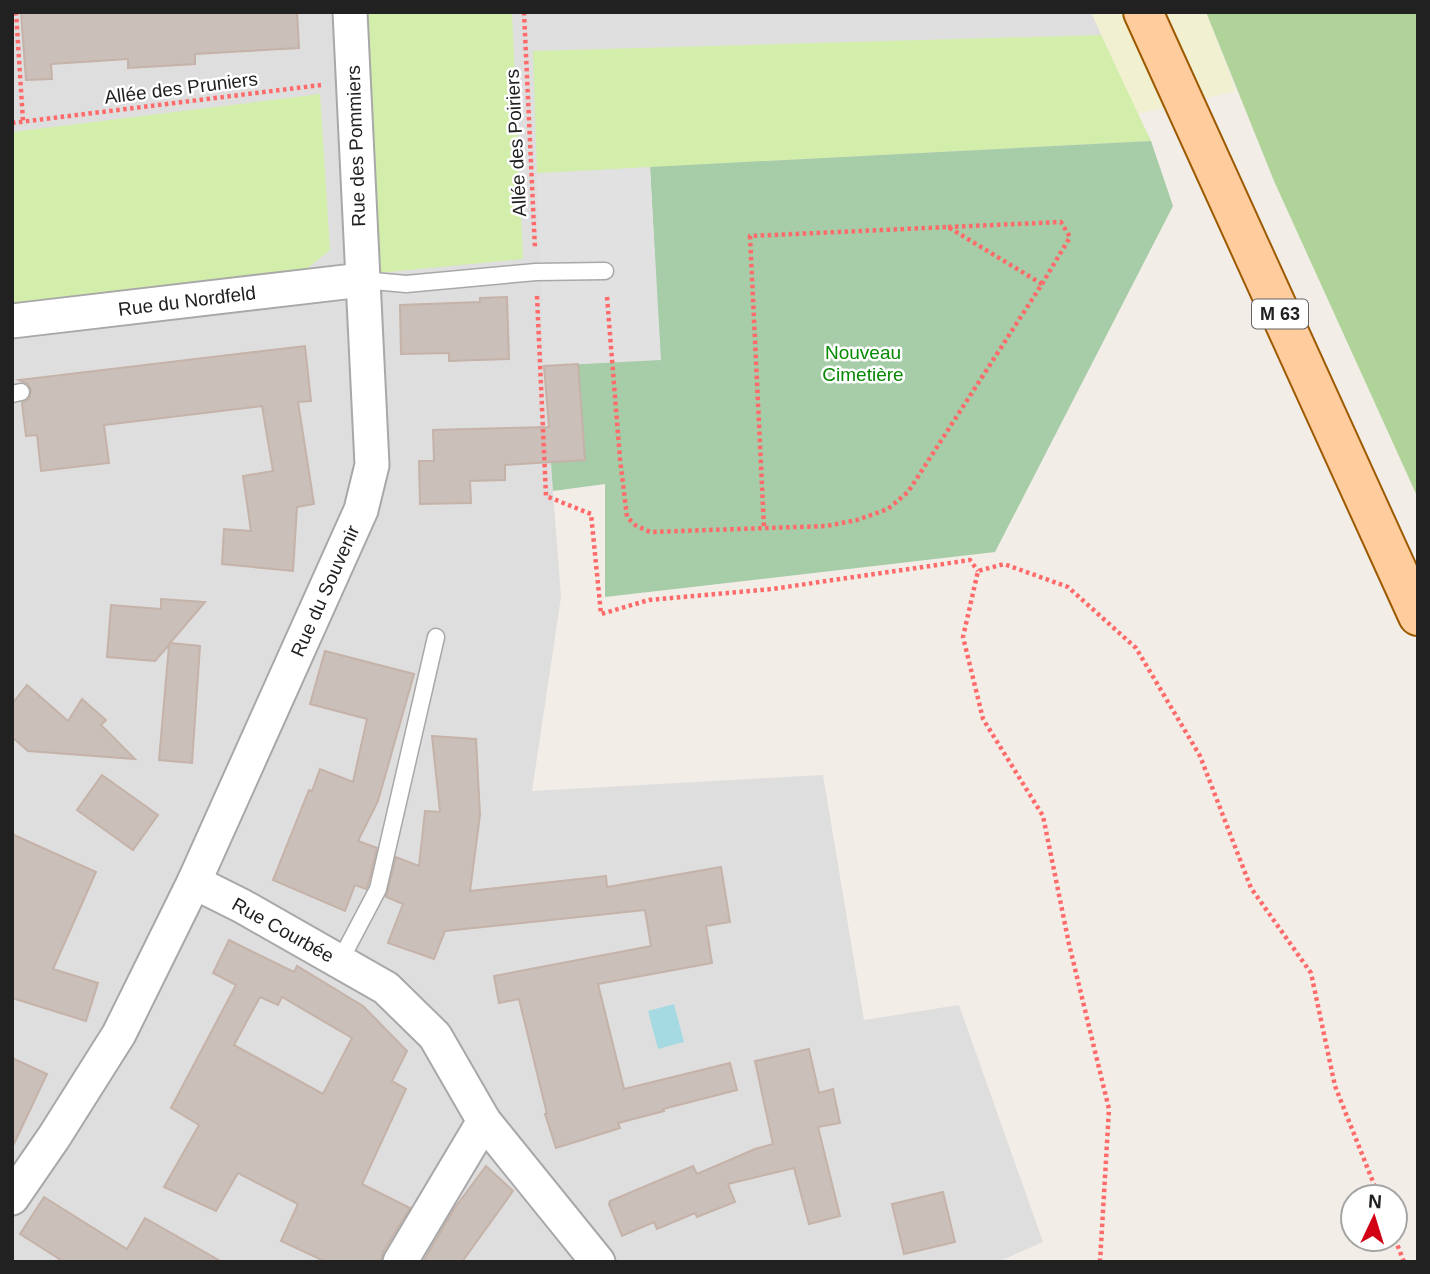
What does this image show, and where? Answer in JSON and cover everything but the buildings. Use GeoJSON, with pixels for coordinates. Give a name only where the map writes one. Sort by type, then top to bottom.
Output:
{"type":"FeatureCollection","features":[{"type":"Feature","properties":{"kind":"main road","name":"M 63"},"geometry":{"type":"LineString","coordinates":[[1143,12],[1418,616]]}},
{"type":"Feature","properties":{"kind":"street","name":"Rue des Pommiers"},"geometry":{"type":"LineString","coordinates":[[350,12],[362,280]]}},
{"type":"Feature","properties":{"kind":"street","name":"Rue du Nordfeld"},"geometry":{"type":"LineString","coordinates":[[12,321],[362,280]]}},
{"type":"Feature","properties":{"kind":"street","name":"Rue du Souvenir"},"geometry":{"type":"LineString","coordinates":[[194,882],[361,510],[372,465],[362,280]]}},
{"type":"Feature","properties":{"kind":"street","name":"Rue Courbée"},"geometry":{"type":"LineString","coordinates":[[194,882],[242,906],[386,988],[435,1036],[484,1121],[598,1262]]}},
{"type":"Feature","properties":{"kind":"street"},"geometry":{"type":"LineString","coordinates":[[12,1198],[119,1034],[194,882]]}},
{"type":"Feature","properties":{"kind":"street"},"geometry":{"type":"LineString","coordinates":[[400,1262],[484,1121]]}},
{"type":"Feature","properties":{"kind":"lane"},"geometry":{"type":"LineString","coordinates":[[362,280],[405,284],[536,272],[605,271]]}},
{"type":"Feature","properties":{"kind":"lane"},"geometry":{"type":"LineString","coordinates":[[340,961],[379,889],[436,637]]}},
{"type":"Feature","properties":{"kind":"path"},"geometry":{"type":"LineString","coordinates":[[16,12],[23,121]]}},
{"type":"Feature","properties":{"kind":"path","name":"Allée des Poiriers"},"geometry":{"type":"LineString","coordinates":[[524,12],[546,496],[592,514],[601,614],[649,600],[772,589],[970,560],[978,571]]}},
{"type":"Feature","properties":{"kind":"path","name":"Allée des Pruniers"},"geometry":{"type":"LineString","coordinates":[[12,123],[354,81]]}},
{"type":"Feature","properties":{"kind":"path"},"geometry":{"type":"LineString","coordinates":[[605,271],[627,517],[635,526],[650,532],[826,526],[858,520],[887,509],[908,492],[1070,237],[1061,222],[750,236],[764,528]]}},
{"type":"Feature","properties":{"kind":"path"},"geometry":{"type":"LineString","coordinates":[[948,228],[1042,284]]}},
{"type":"Feature","properties":{"kind":"path"},"geometry":{"type":"LineString","coordinates":[[1100,1262],[1109,1109],[1069,944],[1043,816],[983,719],[965,649],[963,637],[978,571],[1004,564],[1068,587],[1136,648],[1200,756],[1251,888],[1311,973],[1335,1086],[1373,1183]]}},
{"type":"Feature","properties":{"kind":"shaded area"},"geometry":{"type":"Polygon","coordinates":[[[12,12],[1091,12],[1151,141],[537,174],[561,597],[532,791],[823,775],[864,1020],[959,1005],[1043,1242],[998,1262],[12,1262],[12,12]]]}},
{"type":"Feature","properties":{"kind":"shaded area"},"geometry":{"type":"Polygon","coordinates":[[[650,167],[661,360],[544,366],[537,174],[650,167]]]}},
{"type":"Feature","properties":{"kind":"green space"},"geometry":{"type":"Polygon","coordinates":[[[363,12],[512,12],[523,259],[378,273],[363,12]]]}},
{"type":"Feature","properties":{"kind":"green space"},"geometry":{"type":"Polygon","coordinates":[[[1091,12],[1206,12],[1236,91],[1137,114],[1091,12]]]}},
{"type":"Feature","properties":{"kind":"green space"},"geometry":{"type":"Polygon","coordinates":[[[1206,12],[1418,12],[1418,498],[1274,181],[1206,12]]]}},
{"type":"Feature","properties":{"kind":"green space"},"geometry":{"type":"Polygon","coordinates":[[[1101,35],[1151,141],[537,173],[533,51],[1101,35]]]}},
{"type":"Feature","properties":{"kind":"green space"},"geometry":{"type":"Polygon","coordinates":[[[320,94],[330,250],[304,271],[12,306],[12,132],[320,94]]]}},
{"type":"Feature","properties":{"kind":"green space","name":"Nouveau Cimetière"},"geometry":{"type":"Polygon","coordinates":[[[1151,141],[1173,206],[995,552],[605,597],[605,484],[553,491],[551,462],[585,460],[578,364],[660,359],[650,167],[1151,141]]]}},
{"type":"Feature","properties":{"kind":"water"},"geometry":{"type":"Polygon","coordinates":[[[674,1004],[684,1042],[658,1049],[648,1011],[674,1004]]]}}]}
